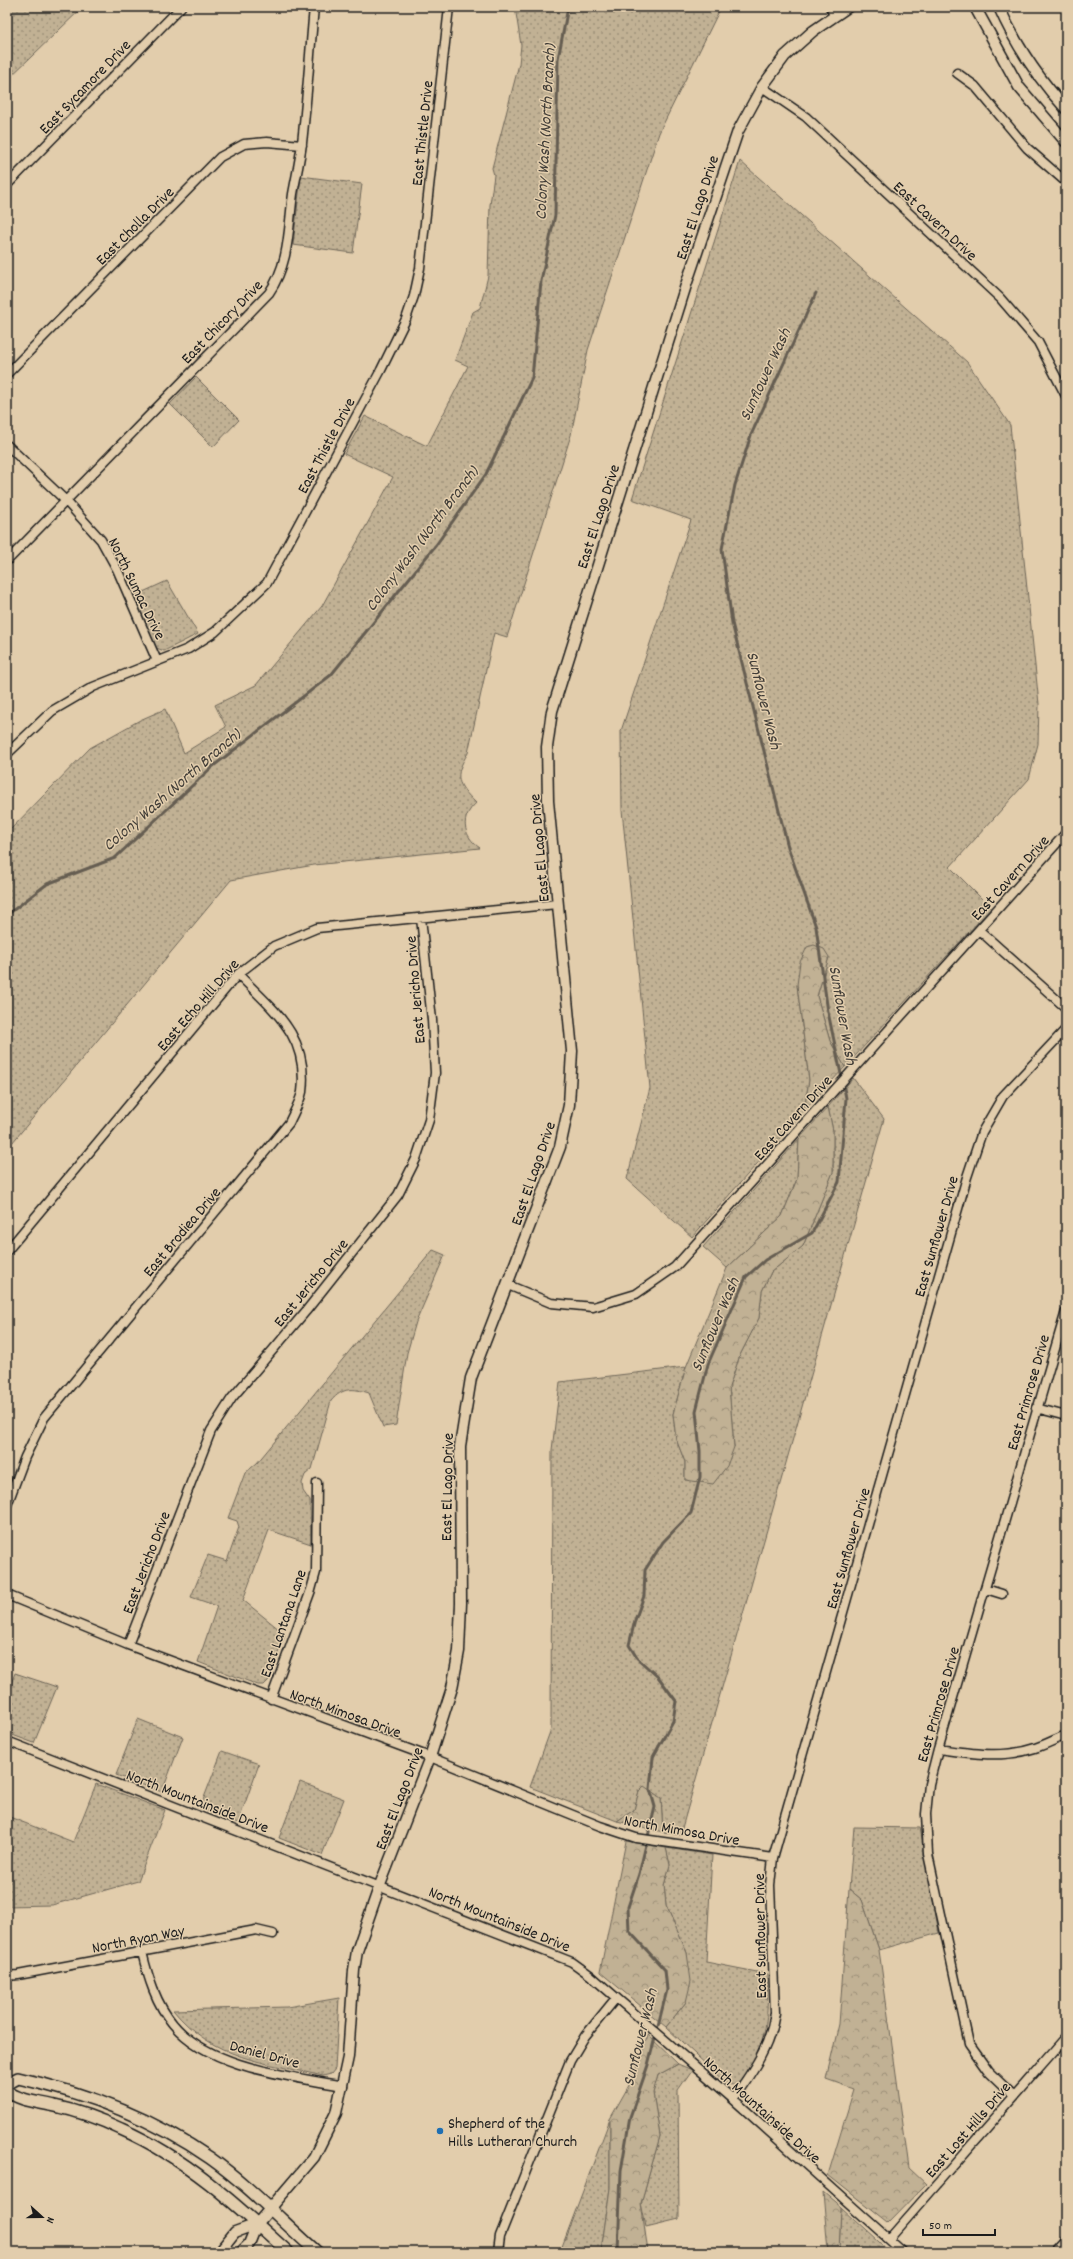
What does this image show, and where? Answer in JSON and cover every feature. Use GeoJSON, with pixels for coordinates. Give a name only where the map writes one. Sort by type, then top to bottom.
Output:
{"type":"FeatureCollection","features":[{"type":"Feature","properties":{"kind":"main road"},"geometry":{"type":"LineString","coordinates":[[7,2084],[18,2078],[88,2096],[132,2113],[174,2135],[211,2159],[271,2210],[317,2252]]}},
{"type":"Feature","properties":{"kind":"main road"},"geometry":{"type":"LineString","coordinates":[[7,2091],[16,2098],[74,2111],[140,2138],[195,2172],[288,2252]]}},
{"type":"Feature","properties":{"kind":"street","name":"East Sycamore Drive"},"geometry":{"type":"LineString","coordinates":[[7,185],[181,7]]}},
{"type":"Feature","properties":{"kind":"street","name":"East Chicory Drive"},"geometry":{"type":"LineString","coordinates":[[7,562],[269,293],[276,283],[282,271],[288,245],[293,194],[302,145],[314,7]]}},
{"type":"Feature","properties":{"kind":"street","name":"East Thistle Drive"},"geometry":{"type":"LineString","coordinates":[[7,754],[52,711],[93,687],[157,660],[188,649],[215,632],[267,582],[374,384],[406,318],[414,296],[420,268],[449,7]]}},
{"type":"Feature","properties":{"kind":"street","name":"East El Lago Drive"},"geometry":{"type":"LineString","coordinates":[[241,2252],[249,2244],[257,2224],[271,2210],[314,2157],[334,2119],[343,2086],[348,2057],[354,1970],[357,1951],[380,1885],[430,1757],[452,1688],[459,1651],[460,1446],[466,1399],[471,1378],[560,1147],[569,1104],[572,1051],[557,904],[547,774],[547,747],[552,711],[730,150],[741,125],[762,87],[798,44],[832,11],[848,7]]}},
{"type":"Feature","properties":{"kind":"street"},"geometry":{"type":"LineString","coordinates":[[975,7],[1019,87],[1066,142]]}},
{"type":"Feature","properties":{"kind":"street"},"geometry":{"type":"LineString","coordinates":[[999,7],[1008,27],[1037,74],[1066,109]]}},
{"type":"Feature","properties":{"kind":"street"},"geometry":{"type":"LineString","coordinates":[[957,73],[975,86],[1027,148],[1066,182]]}},
{"type":"Feature","properties":{"kind":"street","name":"East Cavern Drive"},"geometry":{"type":"LineString","coordinates":[[762,87],[806,117],[1000,298],[1038,342],[1066,396]]}},
{"type":"Feature","properties":{"kind":"street","name":"East Cholla Drive"},"geometry":{"type":"LineString","coordinates":[[7,374],[220,157],[244,144],[267,142],[302,145]]}},
{"type":"Feature","properties":{"kind":"street","name":"North Sumac Drive"},"geometry":{"type":"LineString","coordinates":[[7,445],[66,501],[101,540],[117,569],[157,660]]}},
{"type":"Feature","properties":{"kind":"street","name":"East Cavern Drive"},"geometry":{"type":"LineString","coordinates":[[508,1285],[551,1303],[593,1306],[636,1294],[675,1267],[1066,833]]}},
{"type":"Feature","properties":{"kind":"street","name":"East Echo Hill Drive"},"geometry":{"type":"LineString","coordinates":[[7,1251],[238,974],[274,946],[317,928],[557,904]]}},
{"type":"Feature","properties":{"kind":"street","name":"East Jericho Drive"},"geometry":{"type":"LineString","coordinates":[[128,1644],[211,1431],[232,1398],[306,1311],[398,1195],[416,1159],[429,1120],[435,1073],[432,1020],[421,918]]}},
{"type":"Feature","properties":{"kind":"street"},"geometry":{"type":"LineString","coordinates":[[979,930],[1066,1008]]}},
{"type":"Feature","properties":{"kind":"street","name":"East Brodiea Drive"},"geometry":{"type":"LineString","coordinates":[[7,1505],[25,1457],[44,1418],[289,1123],[302,1094],[302,1061],[295,1039],[284,1021],[238,974]]}},
{"type":"Feature","properties":{"kind":"street","name":"East Sunflower Drive"},"geometry":{"type":"LineString","coordinates":[[733,2099],[754,2071],[767,2046],[772,2030],[775,2013],[770,1886],[773,1858],[964,1184],[982,1132],[1003,1096],[1066,1029]]}},
{"type":"Feature","properties":{"kind":"street","name":"East Primrose Drive"},"geometry":{"type":"LineString","coordinates":[[1014,2096],[989,2072],[969,2044],[928,1854],[926,1814],[929,1784],[938,1749],[986,1589],[1036,1408],[1066,1311]]}},
{"type":"Feature","properties":{"kind":"street"},"geometry":{"type":"LineString","coordinates":[[1036,1408],[1066,1416]]}},
{"type":"Feature","properties":{"kind":"street","name":"East Lantana Lane"},"geometry":{"type":"LineString","coordinates":[[271,1699],[311,1590],[316,1572],[317,1483]]}},
{"type":"Feature","properties":{"kind":"street"},"geometry":{"type":"LineString","coordinates":[[986,1589],[1002,1594]]}},
{"type":"Feature","properties":{"kind":"street","name":"North Mimosa Drive"},"geometry":{"type":"LineString","coordinates":[[7,1596],[271,1699],[430,1757],[595,1824],[636,1838],[773,1858]]}},
{"type":"Feature","properties":{"kind":"street"},"geometry":{"type":"LineString","coordinates":[[938,1749],[975,1754],[1006,1754],[1035,1748],[1066,1735]]}},
{"type":"Feature","properties":{"kind":"street","name":"North Mountainside Drive"},"geometry":{"type":"LineString","coordinates":[[7,1741],[565,1958],[590,1975],[733,2099],[903,2252]]}},
{"type":"Feature","properties":{"kind":"street","name":"North Ryan Way"},"geometry":{"type":"LineString","coordinates":[[7,1976],[256,1930],[273,1934]]}},
{"type":"Feature","properties":{"kind":"street","name":"Daniel Drive"},"geometry":{"type":"LineString","coordinates":[[142,1952],[146,1972],[162,2008],[174,2025],[191,2040],[214,2053],[251,2067],[343,2086]]}},
{"type":"Feature","properties":{"kind":"street"},"geometry":{"type":"LineString","coordinates":[[498,2252],[500,2236],[563,2075],[585,2036],[616,1998]]}},
{"type":"Feature","properties":{"kind":"street","name":"East Lost Hills Drive"},"geometry":{"type":"LineString","coordinates":[[889,2239],[1066,2037]]}},
{"type":"Feature","properties":{"kind":"street","name":"East El Lago Drive"},"geometry":{"type":"LineString","coordinates":[[219,2252],[235,2232],[257,2224]]}},
{"type":"Feature","properties":{"kind":"street"},"geometry":{"type":"LineString","coordinates":[[1056,2252],[1066,2241]]}},
{"type":"Feature","properties":{"kind":"green space"},"geometry":{"type":"Polygon","coordinates":[[[7,7],[83,7],[7,80],[7,7]]]}},
{"type":"Feature","properties":{"kind":"green space"},"geometry":{"type":"Polygon","coordinates":[[[515,7],[721,7],[659,133],[588,350],[571,435],[507,637],[494,633],[468,753],[460,768],[459,774],[461,785],[476,803],[467,815],[465,826],[466,831],[468,836],[480,848],[314,865],[231,880],[7,1149],[7,833],[90,748],[140,720],[165,709],[184,753],[226,727],[215,705],[256,685],[322,606],[393,477],[344,454],[365,416],[427,446],[468,366],[455,360],[473,312],[480,308],[488,276],[490,205],[494,175],[492,168],[519,64],[521,45],[515,7]]]}},
{"type":"Feature","properties":{"kind":"green space"},"geometry":{"type":"Polygon","coordinates":[[[740,161],[967,362],[1010,425],[1039,704],[1038,744],[1029,779],[950,867],[991,908],[845,1067],[830,1041],[817,996],[829,957],[797,985],[809,1080],[804,1111],[692,1237],[627,1179],[650,1088],[622,810],[621,731],[691,520],[632,499],[740,161]]]}},
{"type":"Feature","properties":{"kind":"green space"},"geometry":{"type":"Polygon","coordinates":[[[301,176],[362,184],[353,253],[293,245],[301,176]]]}},
{"type":"Feature","properties":{"kind":"green space"},"geometry":{"type":"Polygon","coordinates":[[[196,377],[239,420],[213,447],[170,404],[196,377]]]}},
{"type":"Feature","properties":{"kind":"green space"},"geometry":{"type":"Polygon","coordinates":[[[167,581],[198,634],[164,651],[154,647],[132,597],[167,581]]]}},
{"type":"Feature","properties":{"kind":"green space"},"geometry":{"type":"Polygon","coordinates":[[[814,945],[824,949],[829,957],[817,996],[830,1041],[845,1067],[804,1111],[809,1080],[797,985],[800,962],[807,947],[814,945]]]}},
{"type":"Feature","properties":{"kind":"green space"},"geometry":{"type":"Polygon","coordinates":[[[853,1078],[884,1119],[680,1835],[663,1832],[661,1798],[639,1791],[634,1810],[617,1821],[530,1787],[551,1729],[552,1450],[560,1382],[686,1367],[673,1414],[676,1439],[685,1462],[685,1480],[734,1447],[729,1387],[740,1355],[759,1318],[762,1291],[771,1272],[803,1246],[833,1172],[833,1131],[828,1107],[853,1078]]]}},
{"type":"Feature","properties":{"kind":"green space"},"geometry":{"type":"Polygon","coordinates":[[[828,1107],[833,1131],[833,1172],[803,1246],[771,1272],[762,1291],[759,1318],[740,1355],[729,1387],[734,1447],[727,1466],[713,1484],[685,1480],[685,1462],[676,1439],[673,1414],[686,1367],[727,1268],[782,1216],[797,1179],[799,1139],[828,1107]]]}},
{"type":"Feature","properties":{"kind":"green space"},"geometry":{"type":"Polygon","coordinates":[[[799,1139],[797,1179],[782,1216],[727,1268],[703,1247],[799,1139]]]}},
{"type":"Feature","properties":{"kind":"green space"},"geometry":{"type":"Polygon","coordinates":[[[433,1250],[445,1255],[416,1322],[407,1353],[396,1425],[383,1427],[369,1393],[358,1390],[348,1390],[335,1396],[331,1401],[312,1469],[305,1475],[302,1483],[303,1491],[310,1501],[311,1544],[269,1530],[243,1600],[285,1634],[268,1681],[264,1685],[258,1685],[198,1662],[217,1606],[191,1597],[208,1555],[227,1561],[239,1527],[237,1521],[228,1518],[245,1473],[257,1463],[433,1250]]]}},
{"type":"Feature","properties":{"kind":"green space"},"geometry":{"type":"Polygon","coordinates":[[[15,1673],[57,1687],[34,1743],[7,1733],[7,1694],[15,1673]]]}},
{"type":"Feature","properties":{"kind":"green space"},"geometry":{"type":"Polygon","coordinates":[[[138,1719],[183,1737],[162,1792],[116,1775],[138,1719]]]}},
{"type":"Feature","properties":{"kind":"green space"},"geometry":{"type":"Polygon","coordinates":[[[222,1751],[259,1764],[238,1823],[200,1808],[222,1751]]]}},
{"type":"Feature","properties":{"kind":"green space"},"geometry":{"type":"Polygon","coordinates":[[[300,1782],[344,1799],[322,1855],[279,1838],[300,1782]]]}},
{"type":"Feature","properties":{"kind":"green space"},"geometry":{"type":"Polygon","coordinates":[[[96,1784],[165,1810],[138,1881],[52,1905],[7,1906],[7,1816],[73,1842],[96,1784]]]}},
{"type":"Feature","properties":{"kind":"green space"},"geometry":{"type":"Polygon","coordinates":[[[644,1786],[661,1798],[663,1832],[617,1821],[634,1810],[639,1791],[644,1786]]]}},
{"type":"Feature","properties":{"kind":"green space"},"geometry":{"type":"Polygon","coordinates":[[[854,1827],[920,1828],[939,1933],[879,1950],[862,1900],[849,1889],[854,1827]]]}},
{"type":"Feature","properties":{"kind":"green space"},"geometry":{"type":"Polygon","coordinates":[[[626,1841],[666,1848],[670,1865],[664,1885],[666,1905],[687,1953],[691,1981],[686,2002],[666,2027],[600,1972],[626,1841]]]}},
{"type":"Feature","properties":{"kind":"green space"},"geometry":{"type":"Polygon","coordinates":[[[666,1848],[712,1855],[706,1962],[767,1974],[767,2011],[761,2044],[745,2075],[733,2085],[727,2084],[666,2027],[686,2002],[687,1953],[666,1905],[664,1885],[670,1865],[666,1848]]]}},
{"type":"Feature","properties":{"kind":"green space"},"geometry":{"type":"Polygon","coordinates":[[[849,1889],[862,1900],[879,1950],[909,2168],[926,2184],[888,2223],[828,2175],[854,2089],[826,2079],[839,2024],[849,1889]]]}},
{"type":"Feature","properties":{"kind":"green space"},"geometry":{"type":"Polygon","coordinates":[[[339,1998],[335,2069],[331,2074],[323,2076],[260,2062],[223,2049],[205,2039],[189,2027],[173,2010],[287,2007],[339,1998]]]}},
{"type":"Feature","properties":{"kind":"green space"},"geometry":{"type":"Polygon","coordinates":[[[648,2035],[678,2064],[658,2075],[653,2093],[660,2136],[641,2203],[648,2252],[601,2252],[610,2188],[610,2119],[632,2080],[648,2035]]]}},
{"type":"Feature","properties":{"kind":"green space"},"geometry":{"type":"Polygon","coordinates":[[[678,2064],[692,2070],[678,2090],[679,2219],[646,2227],[641,2203],[660,2136],[653,2093],[658,2075],[678,2064]]]}},
{"type":"Feature","properties":{"kind":"green space"},"geometry":{"type":"Polygon","coordinates":[[[610,2119],[610,2188],[601,2252],[560,2252],[610,2119]]]}},
{"type":"Feature","properties":{"kind":"green space"},"geometry":{"type":"Polygon","coordinates":[[[823,2192],[841,2207],[839,2252],[828,2252],[823,2192]]]}},
{"type":"Feature","properties":{"kind":"green space"},"geometry":{"type":"Polygon","coordinates":[[[841,2207],[890,2252],[839,2252],[841,2207]]]}},
{"type":"Feature","properties":{"kind":"waterway","name":"Colony Wash (North Branch)"},"geometry":{"type":"LineString","coordinates":[[7,915],[47,884],[115,858],[212,767],[331,675],[436,545],[486,474],[532,378],[541,281],[555,215],[558,59],[568,7]]}},
{"type":"Feature","properties":{"kind":"waterway","name":"Sunflower Wash"},"geometry":{"type":"LineString","coordinates":[[618,2252],[621,2171],[630,2117],[648,2065],[667,1990],[665,1970],[629,1931],[628,1907],[639,1874],[655,1807],[650,1789],[653,1757],[673,1721],[676,1701],[659,1678],[637,1658],[629,1645],[635,1620],[644,1596],[645,1570],[663,1542],[691,1513],[700,1477],[700,1451],[696,1411],[708,1364],[746,1277],[765,1260],[812,1233],[839,1182],[846,1098],[828,1012],[816,927],[788,847],[732,623],[722,549],[735,485],[751,435],[816,293]]}},
{"type":"Feature","properties":{"kind":"place","name":"Shepherd of the Hills Lutheran Church"},"geometry":{"type":"Point","coordinates":[440,2131]}}]}
